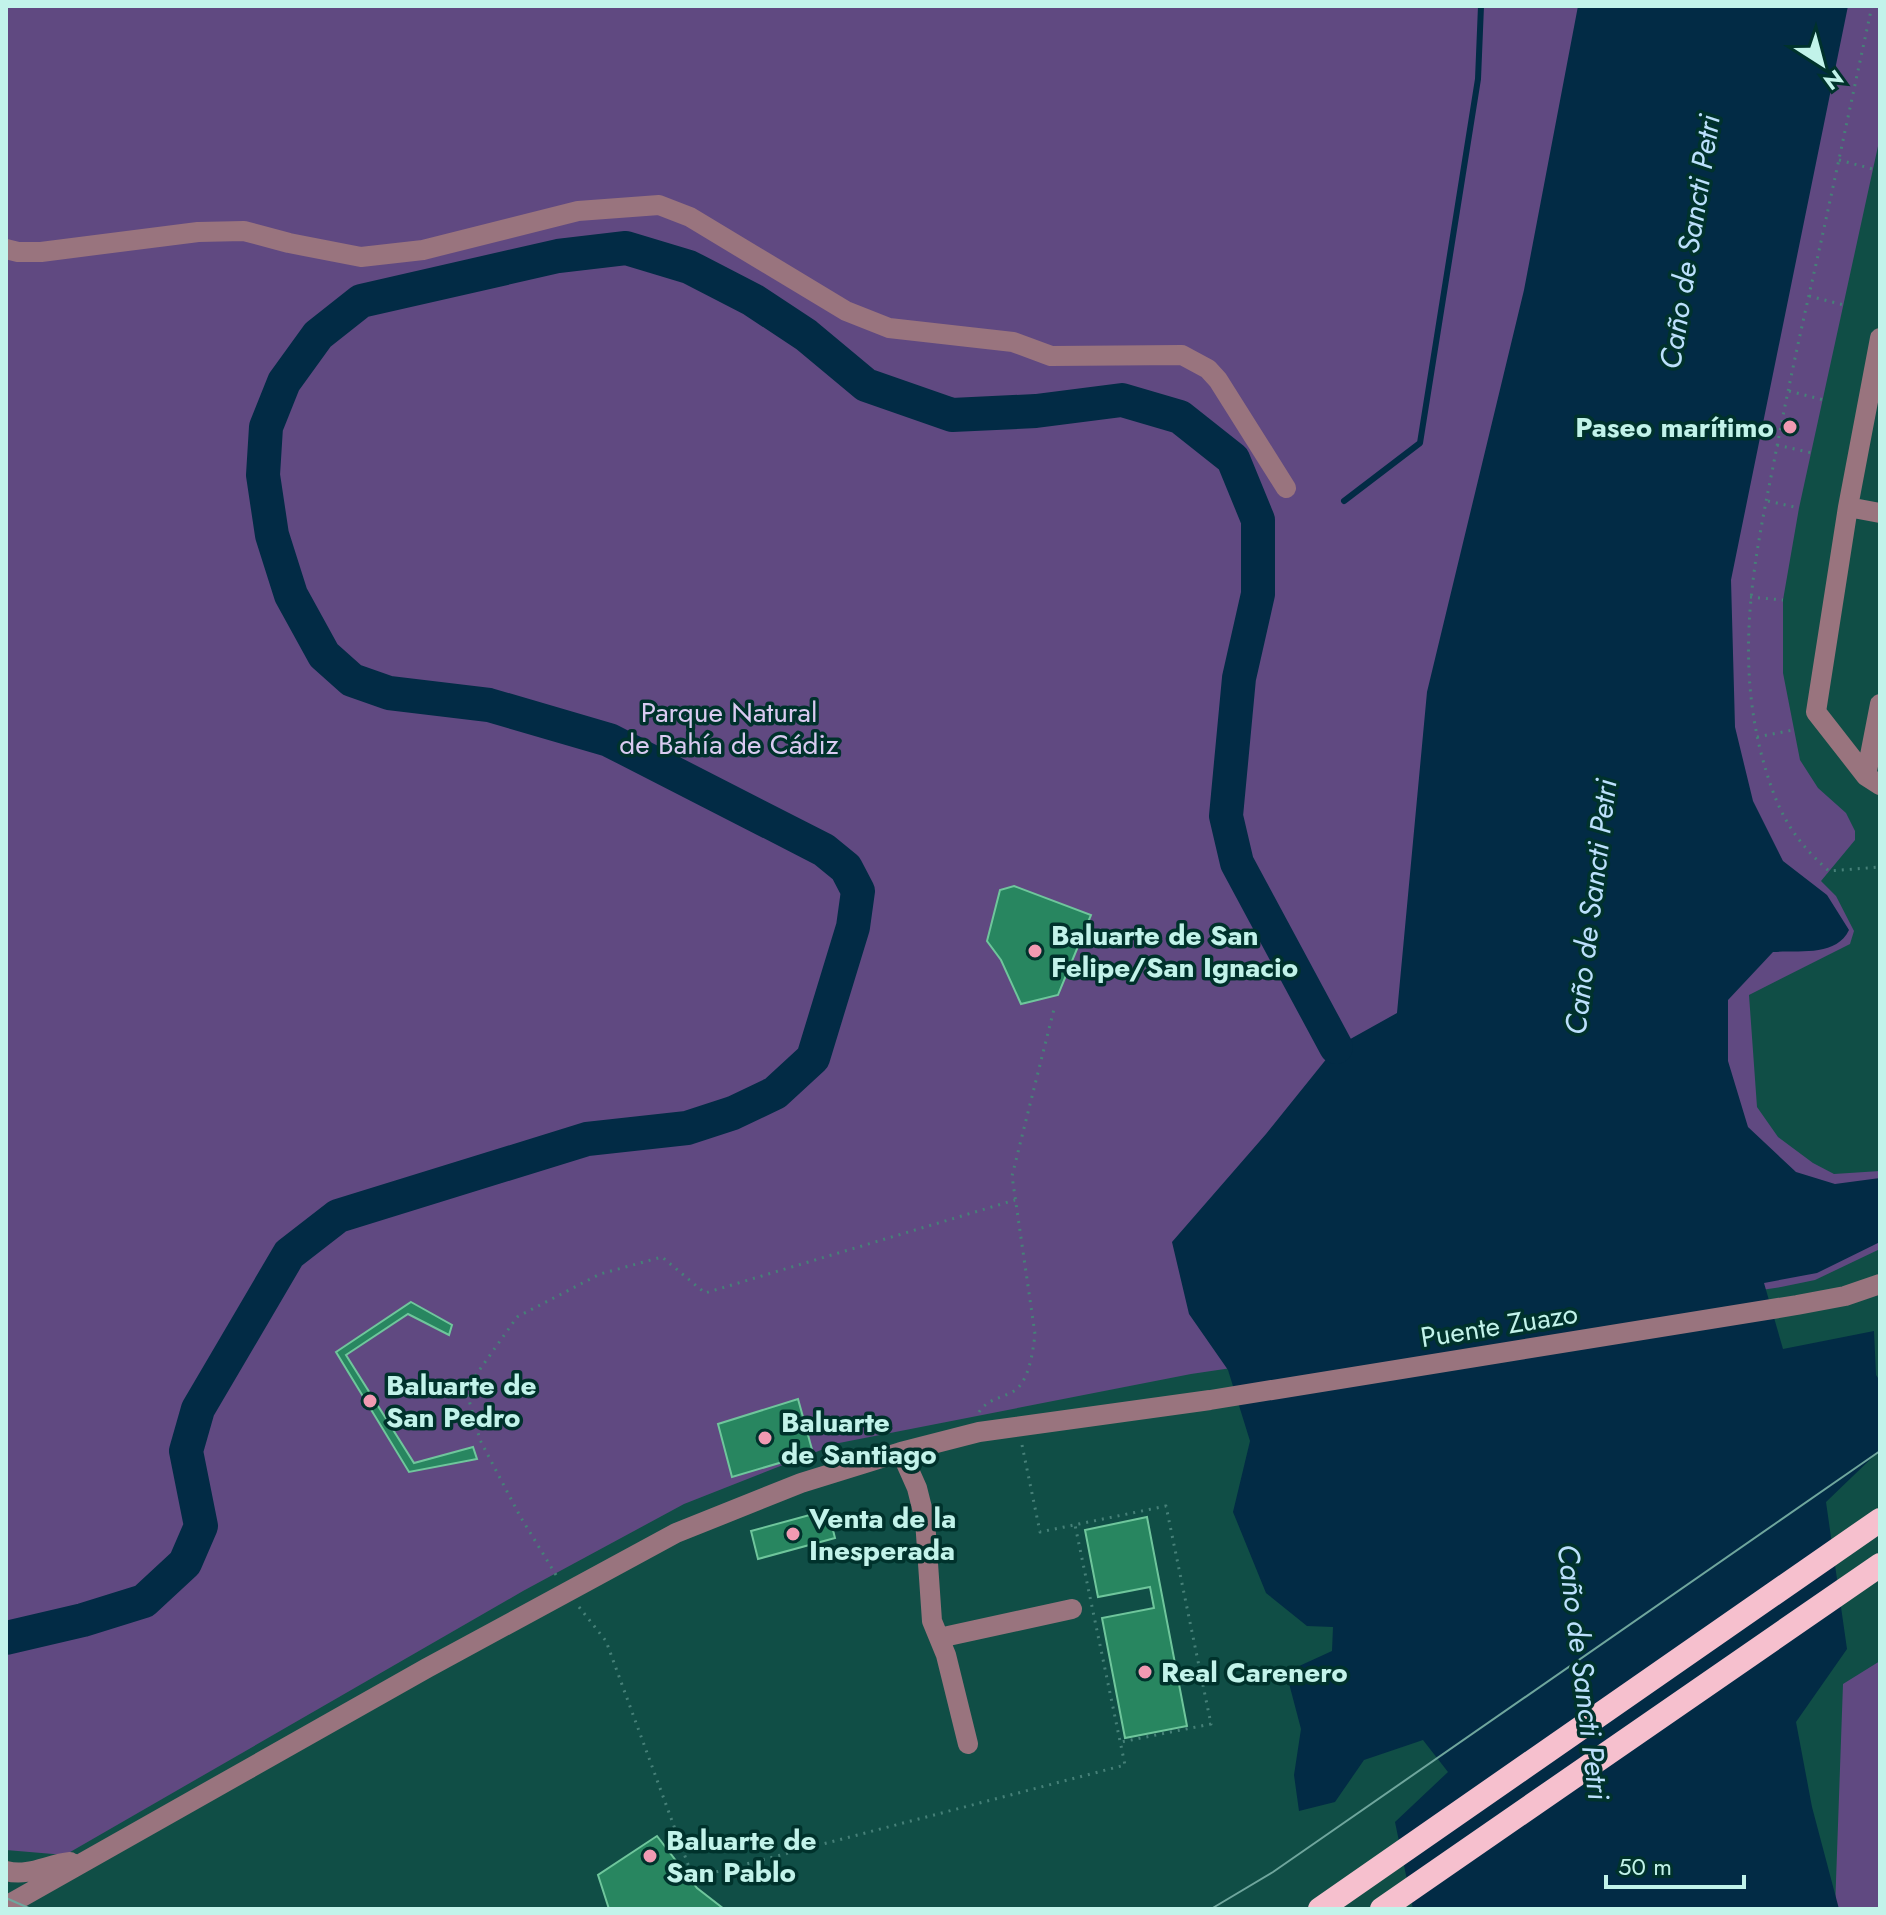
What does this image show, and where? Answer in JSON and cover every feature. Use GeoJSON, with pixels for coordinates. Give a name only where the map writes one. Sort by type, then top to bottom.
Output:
{"type":"FeatureCollection","features":[{"type":"Feature","properties":{"kind":"highway"},"geometry":{"type":"LineString","coordinates":[[1320,1909],[1880,1520]]}},
{"type":"Feature","properties":{"kind":"highway"},"geometry":{"type":"LineString","coordinates":[[1382,1909],[1880,1565]]}},
{"type":"Feature","properties":{"kind":"street"},"geometry":{"type":"LineString","coordinates":[[6,249],[41,252],[198,232],[244,231],[361,257],[423,250],[578,211],[659,205],[690,217],[846,311],[889,328],[1013,342],[1051,356],[1182,355],[1196,360],[1218,380],[1286,488]]}},
{"type":"Feature","properties":{"kind":"street"},"geometry":{"type":"LineString","coordinates":[[1873,781],[1816,712],[1848,507],[1880,338]]}},
{"type":"Feature","properties":{"kind":"street"},"geometry":{"type":"LineString","coordinates":[[1848,507],[1880,513]]}},
{"type":"Feature","properties":{"kind":"street"},"geometry":{"type":"LineString","coordinates":[[1873,781],[1880,704]]}},
{"type":"Feature","properties":{"kind":"street","name":"Puente Zuazo"},"geometry":{"type":"LineString","coordinates":[[6,1906],[567,1591],[676,1533],[735,1507],[901,1452],[979,1432],[1210,1400],[1797,1305],[1845,1296],[1880,1284]]}},
{"type":"Feature","properties":{"kind":"street"},"geometry":{"type":"LineString","coordinates":[[901,1452],[917,1488],[925,1520],[932,1621],[946,1655],[968,1744]]}},
{"type":"Feature","properties":{"kind":"street"},"geometry":{"type":"LineString","coordinates":[[939,1638],[1072,1609]]}},
{"type":"Feature","properties":{"kind":"street"},"geometry":{"type":"LineString","coordinates":[[6,1871],[35,1872],[56,1864],[82,1863]]}},
{"type":"Feature","properties":{"kind":"path"},"geometry":{"type":"LineString","coordinates":[[1872,6],[1766,500],[1750,597],[1748,679],[1757,737],[1770,787],[1780,812],[1809,854],[1829,871],[1880,867]]}},
{"type":"Feature","properties":{"kind":"path"},"geometry":{"type":"LineString","coordinates":[[1839,160],[1873,169]]}},
{"type":"Feature","properties":{"kind":"path"},"geometry":{"type":"LineString","coordinates":[[1809,296],[1844,305]]}},
{"type":"Feature","properties":{"kind":"path"},"geometry":{"type":"LineString","coordinates":[[1789,391],[1824,400]]}},
{"type":"Feature","properties":{"kind":"path"},"geometry":{"type":"LineString","coordinates":[[1777,445],[1812,453]]}},
{"type":"Feature","properties":{"kind":"path"},"geometry":{"type":"LineString","coordinates":[[1766,500],[1799,508]]}},
{"type":"Feature","properties":{"kind":"path"},"geometry":{"type":"LineString","coordinates":[[1750,597],[1783,600]]}},
{"type":"Feature","properties":{"kind":"path"},"geometry":{"type":"LineString","coordinates":[[1757,737],[1793,730]]}},
{"type":"Feature","properties":{"kind":"path"},"geometry":{"type":"LineString","coordinates":[[979,1432],[977,1419],[980,1409],[991,1399],[1019,1387],[1033,1347],[1035,1334],[1012,1176],[1054,1009]]}},
{"type":"Feature","properties":{"kind":"path"},"geometry":{"type":"LineString","coordinates":[[1015,1200],[705,1293],[662,1257],[600,1274],[517,1317],[466,1389],[480,1440],[520,1516],[567,1591],[606,1641],[693,1878],[1125,1765],[1075,1525]]}},
{"type":"Feature","properties":{"kind":"path"},"geometry":{"type":"LineString","coordinates":[[1018,1426],[1040,1532],[1166,1506],[1211,1724],[1121,1742]]}},
{"type":"Feature","properties":{"kind":"green space","name":"Parque Natural de Bahía de Cádiz"},"geometry":{"type":"Polygon","coordinates":[[[6,6],[1880,6],[1880,137],[1799,508],[1783,600],[1783,673],[1800,760],[1818,788],[1846,813],[1855,831],[1855,840],[1821,881],[1836,896],[1854,931],[1850,944],[1749,995],[1757,1107],[1778,1137],[1834,1174],[1880,1171],[1880,1249],[1815,1280],[1781,1287],[1191,1374],[839,1443],[684,1504],[523,1591],[65,1855],[6,1850],[6,6]]]}},
{"type":"Feature","properties":{"kind":"green space"},"geometry":{"type":"Polygon","coordinates":[[[1880,1661],[1880,1909],[1835,1909],[1843,1684],[1880,1661]]]}},
{"type":"Feature","properties":{"kind":"water","name":"Caño de Sancti Petri"},"geometry":{"type":"Polygon","coordinates":[[[1578,6],[1848,6],[1731,580],[1735,727],[1753,801],[1783,861],[1827,895],[1849,930],[1843,939],[1826,948],[1773,952],[1728,1000],[1728,1061],[1748,1127],[1796,1172],[1835,1184],[1880,1178],[1880,1242],[1817,1273],[1764,1283],[1783,1349],[1874,1331],[1876,1375],[1880,1381],[1880,1450],[1826,1502],[1847,1649],[1796,1722],[1812,1807],[1839,1909],[1413,1909],[1395,1822],[1448,1772],[1423,1740],[1364,1760],[1335,1802],[1299,1811],[1294,1775],[1301,1729],[1286,1672],[1332,1651],[1333,1627],[1307,1626],[1266,1593],[1233,1512],[1250,1441],[1228,1370],[1189,1314],[1172,1242],[1266,1134],[1336,1047],[1397,1013],[1427,692],[1524,290],[1578,6]]]}},
{"type":"Feature","properties":{"kind":"building","name":"Baluarte de San Felipe/San Ignacio"},"geometry":{"type":"Polygon","coordinates":[[[1014,886],[1091,915],[1058,995],[1021,1004],[1001,960],[987,941],[1000,890],[1014,886]]]}},
{"type":"Feature","properties":{"kind":"building","name":"Baluarte de San Pedro"},"geometry":{"type":"Polygon","coordinates":[[[411,1302],[452,1325],[449,1335],[408,1314],[346,1355],[414,1463],[473,1447],[477,1459],[409,1472],[336,1352],[411,1302]]]}},
{"type":"Feature","properties":{"kind":"building","name":"Baluarte de Santiago"},"geometry":{"type":"Polygon","coordinates":[[[798,1399],[813,1453],[732,1477],[718,1424],[798,1399]]]}},
{"type":"Feature","properties":{"kind":"building","name":"Venta de la Inesperada"},"geometry":{"type":"Polygon","coordinates":[[[828,1510],[835,1538],[758,1559],[751,1531],[828,1510]]]}},
{"type":"Feature","properties":{"kind":"building","name":"Real Carenero"},"geometry":{"type":"Polygon","coordinates":[[[1147,1517],[1187,1726],[1125,1738],[1102,1618],[1154,1608],[1150,1587],[1098,1597],[1085,1530],[1147,1517]]]}},
{"type":"Feature","properties":{"kind":"building","name":"Baluarte de San Pablo"},"geometry":{"type":"Polygon","coordinates":[[[657,1836],[697,1888],[724,1909],[609,1909],[598,1875],[657,1836]]]}},
{"type":"Feature","properties":{"kind":"waterway"},"geometry":{"type":"LineString","coordinates":[[1344,501],[1420,443],[1478,79],[1481,6]]}},
{"type":"Feature","properties":{"kind":"waterway"},"geometry":{"type":"LineString","coordinates":[[6,1638],[83,1620],[144,1601],[185,1563],[201,1526],[186,1451],[198,1409],[289,1254],[338,1216],[587,1139],[687,1128],[733,1113],[775,1093],[813,1058],[853,927],[858,891],[846,868],[824,850],[609,740],[489,705],[389,693],[352,680],[324,655],[291,595],[272,535],[263,475],[266,427],[284,382],[318,335],[361,301],[558,256],[626,248],[689,267],[753,300],[806,335],[866,385],[952,415],[1036,411],[1122,400],[1180,417],[1233,459],[1258,520],[1258,594],[1239,678],[1226,816],[1237,863],[1336,1047]]}},
{"type":"Feature","properties":{"kind":"tram line"},"geometry":{"type":"LineString","coordinates":[[1211,1909],[1273,1872],[1880,1451]]}},
{"type":"Feature","properties":{"kind":"tram line"},"geometry":{"type":"LineString","coordinates":[[6,1898],[31,1909]]}},
{"type":"Feature","properties":{"kind":"place","name":"Paseo marítimo"},"geometry":{"type":"Point","coordinates":[1790,427]}},
{"type":"Feature","properties":{"kind":"place","name":"Baluarte de San Felipe/San Ignacio"},"geometry":{"type":"Point","coordinates":[1035,951]}},
{"type":"Feature","properties":{"kind":"place","name":"Baluarte de San Pedro"},"geometry":{"type":"Point","coordinates":[370,1401]}},
{"type":"Feature","properties":{"kind":"place","name":"Baluarte de Santiago"},"geometry":{"type":"Point","coordinates":[765,1438]}},
{"type":"Feature","properties":{"kind":"place","name":"Venta de la Inesperada"},"geometry":{"type":"Point","coordinates":[793,1534]}},
{"type":"Feature","properties":{"kind":"place","name":"Real Carenero"},"geometry":{"type":"Point","coordinates":[1145,1672]}},
{"type":"Feature","properties":{"kind":"place","name":"Baluarte de San Pablo"},"geometry":{"type":"Point","coordinates":[650,1856]}}]}
